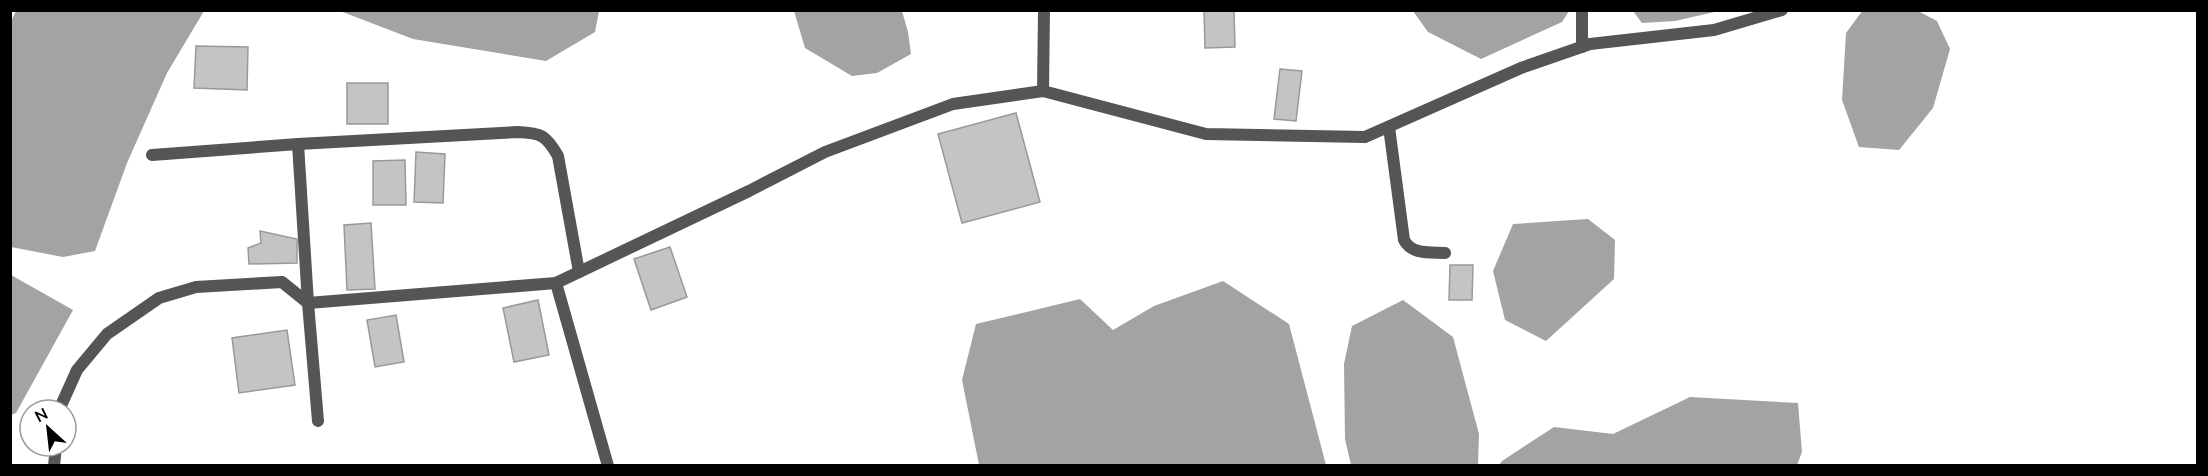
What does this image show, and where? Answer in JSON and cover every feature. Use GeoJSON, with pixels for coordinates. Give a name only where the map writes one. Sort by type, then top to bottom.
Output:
{"type":"FeatureCollection","features":[{"type":"Feature","properties":{"kind":"street"},"geometry":{"type":"LineString","coordinates":[[1043,91],[1044,10]]}},
{"type":"Feature","properties":{"kind":"street"},"geometry":{"type":"LineString","coordinates":[[1582,10],[1582,47]]}},
{"type":"Feature","properties":{"kind":"street"},"geometry":{"type":"LineString","coordinates":[[64,398],[77,370],[107,334],[159,298],[196,287],[282,282],[308,303],[556,283],[825,152],[953,104],[1043,91],[1206,134],[1365,137],[1521,68],[1590,44],[1714,30],[1782,10]]}},
{"type":"Feature","properties":{"kind":"street"},"geometry":{"type":"LineString","coordinates":[[1389,127],[1404,240],[1414,251],[1445,253]]}},
{"type":"Feature","properties":{"kind":"street"},"geometry":{"type":"LineString","coordinates":[[152,155],[298,144],[518,132],[538,133],[549,141],[558,156],[579,272]]}},
{"type":"Feature","properties":{"kind":"street"},"geometry":{"type":"LineString","coordinates":[[298,144],[318,421]]}},
{"type":"Feature","properties":{"kind":"street"},"geometry":{"type":"LineString","coordinates":[[556,283],[608,465]]}},
{"type":"Feature","properties":{"kind":"shaded area"},"geometry":{"type":"Polygon","coordinates":[[[1863,10],[1918,11],[1937,21],[1950,49],[1933,108],[1899,150],[1859,147],[1842,100],[1846,33],[1863,10]]]}},
{"type":"Feature","properties":{"kind":"shaded area"},"geometry":{"type":"Polygon","coordinates":[[[16,11],[204,11],[167,73],[127,163],[95,251],[63,257],[11,247],[10,23],[16,11]]]}},
{"type":"Feature","properties":{"kind":"shaded area"},"geometry":{"type":"Polygon","coordinates":[[[340,11],[599,11],[595,32],[546,61],[413,39],[340,11]]]}},
{"type":"Feature","properties":{"kind":"shaded area"},"geometry":{"type":"Polygon","coordinates":[[[794,11],[902,11],[911,54],[877,73],[852,76],[805,48],[794,11]]]}},
{"type":"Feature","properties":{"kind":"shaded area"},"geometry":{"type":"Polygon","coordinates":[[[1413,11],[1569,11],[1562,22],[1481,59],[1428,32],[1413,11]]]}},
{"type":"Feature","properties":{"kind":"shaded area"},"geometry":{"type":"Polygon","coordinates":[[[1633,11],[1719,11],[1675,21],[1642,23],[1633,11]]]}},
{"type":"Feature","properties":{"kind":"shaded area"},"geometry":{"type":"Polygon","coordinates":[[[1588,219],[1615,240],[1614,279],[1546,341],[1505,320],[1493,271],[1513,224],[1588,219]]]}},
{"type":"Feature","properties":{"kind":"shaded area"},"geometry":{"type":"Polygon","coordinates":[[[11,275],[73,310],[24,398],[18,398],[16,413],[11,415],[11,275]]]}},
{"type":"Feature","properties":{"kind":"shaded area"},"geometry":{"type":"Polygon","coordinates":[[[1223,281],[1289,324],[1326,465],[979,465],[962,380],[976,324],[1080,299],[1113,330],[1154,306],[1223,281]]]}},
{"type":"Feature","properties":{"kind":"shaded area"},"geometry":{"type":"Polygon","coordinates":[[[1403,300],[1453,337],[1479,434],[1478,465],[1351,465],[1345,439],[1344,364],[1352,326],[1403,300]]]}},
{"type":"Feature","properties":{"kind":"shaded area"},"geometry":{"type":"Polygon","coordinates":[[[1690,397],[1798,403],[1802,452],[1797,465],[1499,465],[1554,427],[1613,434],[1690,397]]]}},
{"type":"Feature","properties":{"kind":"building"},"geometry":{"type":"Polygon","coordinates":[[[1204,10],[1234,10],[1235,47],[1205,48],[1204,10]]]}},
{"type":"Feature","properties":{"kind":"building"},"geometry":{"type":"Polygon","coordinates":[[[196,46],[248,47],[247,90],[194,88],[196,46]]]}},
{"type":"Feature","properties":{"kind":"building"},"geometry":{"type":"Polygon","coordinates":[[[1280,69],[1302,71],[1296,121],[1274,119],[1280,69]]]}},
{"type":"Feature","properties":{"kind":"building"},"geometry":{"type":"Polygon","coordinates":[[[347,83],[388,83],[388,124],[347,124],[347,83]]]}},
{"type":"Feature","properties":{"kind":"building"},"geometry":{"type":"Polygon","coordinates":[[[1016,113],[1040,202],[962,223],[938,134],[1016,113]]]}},
{"type":"Feature","properties":{"kind":"building"},"geometry":{"type":"Polygon","coordinates":[[[416,152],[445,154],[443,203],[414,202],[416,152]]]}},
{"type":"Feature","properties":{"kind":"building"},"geometry":{"type":"Polygon","coordinates":[[[405,160],[406,205],[373,205],[373,161],[405,160]]]}},
{"type":"Feature","properties":{"kind":"building"},"geometry":{"type":"Polygon","coordinates":[[[371,223],[375,289],[347,290],[344,225],[371,223]]]}},
{"type":"Feature","properties":{"kind":"building"},"geometry":{"type":"Polygon","coordinates":[[[260,231],[297,239],[297,263],[249,264],[248,248],[261,243],[260,231]]]}},
{"type":"Feature","properties":{"kind":"building"},"geometry":{"type":"Polygon","coordinates":[[[670,247],[687,297],[651,310],[634,259],[670,247]]]}},
{"type":"Feature","properties":{"kind":"building"},"geometry":{"type":"Polygon","coordinates":[[[1450,265],[1473,265],[1472,300],[1449,300],[1450,265]]]}},
{"type":"Feature","properties":{"kind":"building"},"geometry":{"type":"Polygon","coordinates":[[[538,300],[549,355],[514,362],[503,308],[538,300]]]}},
{"type":"Feature","properties":{"kind":"building"},"geometry":{"type":"Polygon","coordinates":[[[396,315],[404,362],[375,367],[367,320],[396,315]]]}},
{"type":"Feature","properties":{"kind":"building"},"geometry":{"type":"Polygon","coordinates":[[[287,330],[295,385],[239,393],[232,338],[287,330]]]}}]}
